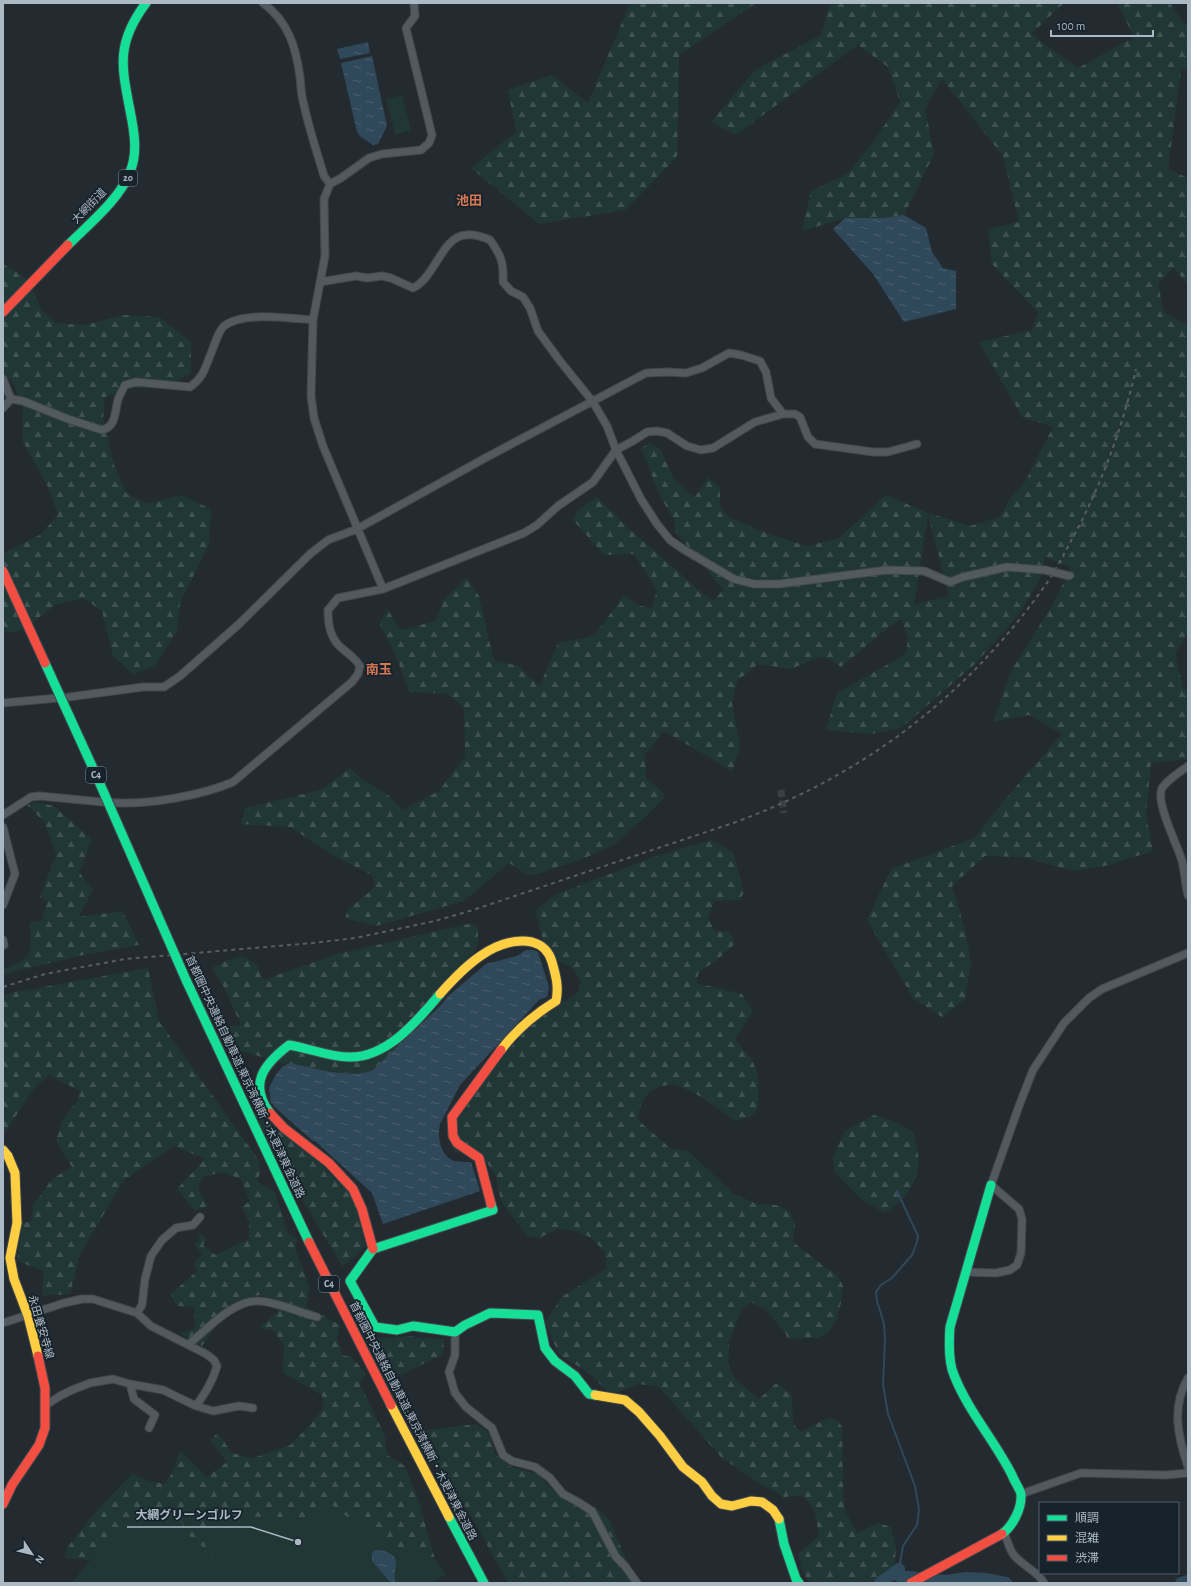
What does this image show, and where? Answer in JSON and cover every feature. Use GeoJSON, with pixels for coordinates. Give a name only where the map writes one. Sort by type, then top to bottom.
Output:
{"type":"FeatureCollection","features":[{"type":"Feature","properties":{"kind":"main road","name":"大網街道"},"geometry":{"type":"LineString","coordinates":[[3,312],[126,184],[133,164],[136,142],[126,92],[123,54],[129,29],[136,14],[146,3]]}},
{"type":"Feature","properties":{"kind":"main road","name":"首都圏中央連絡自動車道;東京湾横断・木更津東金道路"},"geometry":{"type":"LineString","coordinates":[[3,571],[97,777],[186,980],[332,1290],[484,1583]]}},
{"type":"Feature","properties":{"kind":"main road"},"geometry":{"type":"LineString","coordinates":[[374,1249],[356,1194],[321,1156],[273,1118],[264,1105],[261,1096],[259,1076],[272,1058],[289,1045],[301,1046],[343,1057],[358,1057],[366,1055],[388,1044],[406,1030],[424,1013],[461,972],[475,960],[512,941],[519,940],[538,943],[547,948],[551,957],[559,988],[556,1001],[537,1013],[510,1038],[452,1117],[453,1136],[457,1143],[480,1158],[493,1210],[374,1249],[350,1281],[375,1327],[397,1330],[413,1326],[456,1332],[465,1325],[490,1313],[538,1315],[545,1348],[554,1361],[575,1376],[589,1394],[626,1400],[639,1412],[660,1436],[683,1467],[702,1482],[712,1496],[721,1504],[732,1506],[751,1501],[762,1502],[773,1510],[779,1520],[784,1544],[796,1579],[799,1583]]}},
{"type":"Feature","properties":{"kind":"main road","name":"永田養安寺線"},"geometry":{"type":"LineString","coordinates":[[3,1150],[8,1156],[15,1173],[17,1223],[10,1258],[14,1279],[28,1316],[37,1350],[45,1388],[46,1405],[45,1428],[39,1445],[12,1485],[3,1504]]}},
{"type":"Feature","properties":{"kind":"main road"},"geometry":{"type":"LineString","coordinates":[[911,1583],[1004,1533],[1013,1523],[1018,1514],[1021,1494],[1005,1464],[966,1400],[953,1374],[949,1351],[950,1327],[991,1185]]}},
{"type":"Feature","properties":{"kind":"street"},"geometry":{"type":"LineString","coordinates":[[263,3],[273,10],[290,35],[295,50],[303,104],[324,176],[330,184]]}},
{"type":"Feature","properties":{"kind":"street"},"geometry":{"type":"LineString","coordinates":[[383,589],[323,446],[314,418],[311,396],[313,320],[326,256],[324,200],[330,184],[370,158],[382,154],[421,150],[429,143],[432,135],[406,28],[416,16],[414,3]]}},
{"type":"Feature","properties":{"kind":"street"},"geometry":{"type":"LineString","coordinates":[[320,282],[356,276],[367,278],[382,276],[391,278],[413,288],[419,286],[426,279],[445,248],[457,237],[466,235],[490,240],[499,251],[504,267],[503,282],[511,291],[523,297],[530,308],[538,331],[593,402],[607,426],[616,450],[641,499],[657,524],[670,540],[716,569],[742,582],[754,584],[779,584],[887,570],[924,571],[950,582],[963,577],[1007,567],[1045,570],[1070,576]]}},
{"type":"Feature","properties":{"kind":"street"},"geometry":{"type":"LineString","coordinates":[[11,399],[23,401],[102,430],[106,429],[111,425],[115,417],[118,398],[125,385],[136,382],[190,387],[199,380],[206,369],[212,351],[224,326],[237,320],[255,318],[288,317],[313,320]]}},
{"type":"Feature","properties":{"kind":"street"},"geometry":{"type":"LineString","coordinates":[[3,703],[69,697],[143,687],[164,687],[180,676],[238,625],[310,554],[328,540],[357,529],[486,457],[646,373],[686,373],[702,368],[729,354],[741,355],[760,361],[766,372],[771,398],[783,414]]}},
{"type":"Feature","properties":{"kind":"street"},"geometry":{"type":"LineString","coordinates":[[3,379],[11,399]]}},
{"type":"Feature","properties":{"kind":"street"},"geometry":{"type":"LineString","coordinates":[[3,408],[11,399]]}},
{"type":"Feature","properties":{"kind":"street"},"geometry":{"type":"LineString","coordinates":[[3,815],[30,797],[46,796],[121,803],[148,802],[215,790],[234,782],[352,682],[358,674],[360,666],[354,657],[342,650],[334,639],[328,626],[328,610],[338,598],[383,589],[524,533],[537,525],[558,506],[593,482],[616,450],[633,442],[647,432],[657,431],[667,433],[687,446],[701,450],[713,448],[755,422],[783,414],[795,414],[800,417],[808,436],[815,444],[873,452],[888,452],[917,444]]}},
{"type":"Feature","properties":{"kind":"street"},"geometry":{"type":"LineString","coordinates":[[1188,766],[1174,776],[1162,788],[1161,794],[1165,815],[1182,862],[1188,895]]}},
{"type":"Feature","properties":{"kind":"street"},"geometry":{"type":"LineString","coordinates":[[3,827],[15,874],[3,905]]}},
{"type":"Feature","properties":{"kind":"street"},"geometry":{"type":"LineString","coordinates":[[966,1272],[996,1273],[1010,1270],[1017,1265],[1021,1253],[1022,1219],[1019,1209],[1011,1200],[991,1185],[1033,1070],[1068,1018],[1089,998],[1102,989],[1188,953]]}},
{"type":"Feature","properties":{"kind":"street"},"geometry":{"type":"LineString","coordinates":[[137,1313],[142,1305],[145,1279],[151,1256],[162,1240],[176,1228],[193,1225],[200,1217]]}},
{"type":"Feature","properties":{"kind":"street"},"geometry":{"type":"LineString","coordinates":[[3,1324],[64,1303],[82,1299],[93,1300],[137,1313],[151,1326],[189,1344],[214,1360],[217,1366],[209,1388],[196,1406]]}},
{"type":"Feature","properties":{"kind":"street"},"geometry":{"type":"LineString","coordinates":[[189,1344],[219,1319],[237,1306],[246,1302],[257,1300],[272,1303],[317,1318]]}},
{"type":"Feature","properties":{"kind":"street"},"geometry":{"type":"LineString","coordinates":[[456,1332],[455,1355],[449,1372],[455,1394],[466,1407],[492,1428],[503,1455],[512,1461],[535,1467],[550,1478],[563,1494],[592,1511],[616,1557],[625,1566],[637,1583]]}},
{"type":"Feature","properties":{"kind":"street"},"geometry":{"type":"LineString","coordinates":[[1188,1378],[1181,1390],[1178,1401],[1180,1442],[1188,1467]]}},
{"type":"Feature","properties":{"kind":"street"},"geometry":{"type":"LineString","coordinates":[[46,1405],[60,1396],[90,1383],[105,1379],[113,1379],[130,1384],[163,1390],[196,1406],[213,1411],[239,1406],[253,1408]]}},
{"type":"Feature","properties":{"kind":"street"},"geometry":{"type":"LineString","coordinates":[[130,1384],[134,1400],[155,1415],[149,1428]]}},
{"type":"Feature","properties":{"kind":"street"},"geometry":{"type":"LineString","coordinates":[[1021,1494],[1081,1473],[1166,1475],[1188,1473]]}},
{"type":"Feature","properties":{"kind":"street"},"geometry":{"type":"LineString","coordinates":[[1004,1533],[1013,1554],[1031,1571],[1042,1578],[1044,1583]]}},
{"type":"Feature","properties":{"kind":"green space"},"geometry":{"type":"Polygon","coordinates":[[[630,3],[756,3],[679,55],[677,157],[625,210],[539,224],[471,168],[516,132],[508,90],[552,75],[588,103],[630,3]]]}},
{"type":"Feature","properties":{"kind":"green space"},"geometry":{"type":"Polygon","coordinates":[[[830,3],[1064,3],[1031,34],[1078,68],[1134,37],[1117,3],[1170,3],[1183,23],[1188,23],[1188,68],[1181,70],[1168,169],[1188,178],[1188,284],[1173,268],[1158,284],[1164,312],[1188,325],[1188,633],[1175,654],[1183,688],[1188,690],[1188,759],[1151,763],[1146,816],[1153,851],[1105,866],[1073,871],[1022,857],[985,856],[952,886],[965,929],[971,963],[965,999],[942,1017],[913,998],[867,920],[891,869],[974,838],[1007,797],[1062,734],[1029,715],[993,722],[1011,671],[1053,604],[1071,567],[1045,557],[1040,579],[1019,614],[975,664],[901,728],[871,734],[826,730],[837,693],[906,654],[908,638],[901,619],[880,634],[841,667],[830,659],[819,657],[791,669],[758,664],[737,681],[732,703],[740,747],[732,771],[664,731],[645,755],[646,779],[663,792],[664,798],[642,820],[612,846],[580,860],[530,876],[509,863],[464,901],[376,926],[345,918],[348,910],[375,887],[372,875],[336,857],[290,827],[241,824],[245,808],[321,790],[350,768],[363,780],[387,794],[402,810],[439,791],[465,756],[464,708],[448,694],[409,692],[398,661],[380,624],[387,608],[400,630],[436,621],[444,599],[467,578],[479,596],[493,657],[496,661],[519,666],[528,676],[540,685],[558,643],[594,636],[624,595],[640,606],[652,608],[657,590],[634,554],[604,555],[573,520],[577,511],[597,497],[625,525],[702,593],[714,601],[723,589],[674,530],[675,521],[661,498],[641,448],[650,443],[661,450],[674,480],[695,497],[708,478],[720,487],[720,507],[730,518],[772,535],[807,546],[839,538],[886,495],[928,513],[970,526],[1000,517],[1010,498],[1025,482],[1053,427],[1022,417],[979,342],[1032,330],[1038,312],[992,264],[988,229],[1019,222],[1003,156],[942,79],[925,108],[934,154],[904,215],[883,218],[845,218],[802,231],[811,191],[847,174],[876,138],[900,102],[888,67],[858,45],[736,135],[711,122],[755,70],[821,35],[830,3]],[[928,515],[914,604],[949,596],[928,515]]]}},
{"type":"Feature","properties":{"kind":"green space"},"geometry":{"type":"Polygon","coordinates":[[[402,95],[411,130],[395,135],[386,99],[402,95]]]}},
{"type":"Feature","properties":{"kind":"green space"},"geometry":{"type":"Polygon","coordinates":[[[3,264],[29,280],[41,310],[56,323],[85,325],[123,315],[159,317],[191,342],[191,373],[167,386],[127,389],[105,397],[103,419],[114,465],[127,494],[148,504],[181,495],[211,509],[209,544],[180,603],[177,631],[154,666],[133,674],[113,656],[102,611],[83,598],[55,605],[23,630],[3,633],[3,553],[40,535],[58,515],[48,487],[22,440],[23,406],[12,381],[3,376],[3,264]]]}},
{"type":"Feature","properties":{"kind":"green space"},"geometry":{"type":"Polygon","coordinates":[[[36,802],[54,806],[92,840],[79,872],[93,890],[78,917],[122,911],[139,945],[83,955],[13,972],[3,976],[3,969],[21,961],[29,953],[30,922],[42,920],[47,901],[40,897],[56,854],[45,823],[27,805],[36,802]]]}},
{"type":"Feature","properties":{"kind":"green space"},"geometry":{"type":"Polygon","coordinates":[[[711,840],[733,852],[744,893],[739,900],[714,901],[708,919],[715,931],[730,932],[735,944],[718,959],[699,972],[696,983],[742,994],[753,1011],[735,1039],[755,1066],[759,1089],[757,1108],[755,1113],[736,1121],[691,1091],[675,1085],[669,1085],[652,1090],[644,1098],[640,1108],[638,1120],[670,1148],[688,1151],[734,1194],[757,1204],[776,1205],[790,1211],[795,1226],[793,1242],[837,1275],[843,1286],[841,1303],[836,1320],[829,1332],[818,1338],[787,1339],[786,1334],[766,1310],[751,1302],[741,1311],[729,1342],[728,1365],[736,1380],[759,1399],[778,1383],[792,1396],[793,1424],[801,1432],[819,1422],[831,1418],[839,1422],[842,1427],[843,1490],[845,1511],[857,1533],[878,1523],[891,1527],[896,1549],[892,1583],[809,1583],[802,1570],[798,1554],[819,1536],[815,1512],[803,1495],[784,1497],[757,1482],[721,1457],[659,1387],[639,1384],[616,1393],[606,1390],[588,1372],[559,1355],[545,1322],[563,1296],[607,1268],[605,1253],[592,1238],[575,1231],[558,1229],[539,1238],[527,1236],[501,1201],[496,1176],[487,1163],[453,1150],[456,1121],[504,1055],[525,1031],[554,1007],[577,994],[581,982],[573,968],[560,962],[546,952],[535,911],[555,895],[654,857],[711,840]]]}},
{"type":"Feature","properties":{"kind":"green space"},"geometry":{"type":"Polygon","coordinates":[[[472,923],[478,928],[478,946],[411,1041],[372,1071],[356,1074],[300,1069],[227,1046],[216,1037],[222,1027],[241,1025],[224,987],[212,968],[225,961],[243,956],[257,965],[263,980],[337,954],[472,923]]]}},
{"type":"Feature","properties":{"kind":"green space"},"geometry":{"type":"Polygon","coordinates":[[[148,968],[159,1021],[258,1159],[261,1172],[257,1179],[260,1183],[275,1192],[287,1232],[297,1239],[295,1248],[309,1286],[307,1307],[340,1325],[337,1338],[342,1355],[351,1357],[366,1373],[360,1384],[385,1436],[387,1455],[405,1466],[418,1499],[435,1559],[387,1545],[369,1523],[347,1517],[331,1504],[317,1506],[304,1519],[217,1515],[206,1532],[214,1546],[210,1562],[203,1547],[192,1539],[176,1515],[148,1511],[130,1519],[89,1560],[64,1558],[67,1548],[93,1515],[132,1474],[149,1481],[165,1484],[172,1473],[180,1451],[207,1477],[227,1462],[210,1440],[218,1433],[232,1453],[253,1458],[290,1445],[311,1424],[324,1407],[322,1395],[283,1373],[284,1346],[274,1331],[260,1328],[279,1310],[277,1302],[260,1295],[241,1299],[222,1314],[202,1346],[180,1333],[195,1329],[194,1307],[177,1306],[171,1294],[197,1271],[194,1263],[202,1254],[194,1244],[200,1240],[197,1232],[207,1238],[203,1245],[215,1255],[249,1239],[249,1222],[242,1207],[250,1201],[241,1179],[222,1172],[203,1177],[198,1187],[207,1206],[195,1211],[177,1189],[205,1159],[174,1146],[124,1180],[80,1254],[70,1294],[42,1296],[44,1271],[17,1261],[22,1222],[31,1222],[33,1205],[53,1178],[72,1167],[56,1141],[62,1121],[78,1100],[80,1091],[49,1075],[36,1086],[3,1135],[3,996],[10,993],[148,968]]]}},
{"type":"Feature","properties":{"kind":"green space"},"geometry":{"type":"Polygon","coordinates":[[[252,1111],[311,1154],[340,1184],[359,1195],[359,1212],[365,1246],[354,1258],[342,1266],[262,1132],[252,1111]]]}},
{"type":"Feature","properties":{"kind":"green space"},"geometry":{"type":"Polygon","coordinates":[[[874,1115],[892,1121],[913,1131],[917,1148],[918,1161],[915,1180],[903,1199],[885,1213],[861,1199],[834,1171],[833,1157],[845,1131],[874,1115]]]}},
{"type":"Feature","properties":{"kind":"green space"},"geometry":{"type":"Polygon","coordinates":[[[406,1336],[444,1339],[443,1354],[401,1375],[389,1369],[375,1357],[371,1339],[406,1336]]]}},
{"type":"Feature","properties":{"kind":"green space"},"geometry":{"type":"Polygon","coordinates":[[[476,1424],[490,1434],[494,1453],[509,1466],[537,1474],[567,1502],[597,1508],[609,1520],[635,1583],[508,1583],[470,1514],[427,1450],[421,1431],[476,1424]]]}},
{"type":"Feature","properties":{"kind":"green space"},"geometry":{"type":"Polygon","coordinates":[[[331,1504],[348,1517],[369,1523],[387,1545],[435,1559],[446,1574],[433,1583],[72,1583],[96,1553],[118,1530],[139,1514],[148,1511],[176,1515],[192,1539],[203,1547],[214,1546],[205,1533],[217,1515],[304,1519],[317,1506],[331,1504]]]}},
{"type":"Feature","properties":{"kind":"water"},"geometry":{"type":"Polygon","coordinates":[[[368,42],[370,53],[340,59],[337,49],[368,42]]]}},
{"type":"Feature","properties":{"kind":"water"},"geometry":{"type":"Polygon","coordinates":[[[372,56],[387,126],[378,144],[373,145],[361,137],[357,132],[341,63],[372,56]]]}},
{"type":"Feature","properties":{"kind":"water"},"geometry":{"type":"Polygon","coordinates":[[[904,215],[926,228],[932,252],[943,268],[956,271],[956,309],[904,322],[873,274],[833,229],[845,218],[883,218],[904,215]]]}},
{"type":"Feature","properties":{"kind":"water"},"geometry":{"type":"Polygon","coordinates":[[[526,950],[538,952],[549,987],[547,997],[539,1000],[460,1085],[440,1124],[439,1129],[439,1140],[445,1155],[454,1161],[471,1162],[480,1191],[383,1224],[372,1193],[271,1103],[269,1088],[275,1076],[282,1067],[290,1063],[330,1072],[356,1074],[372,1071],[440,1006],[448,996],[486,964],[517,956],[526,950]]]}},
{"type":"Feature","properties":{"kind":"water"},"geometry":{"type":"Polygon","coordinates":[[[375,1550],[385,1551],[394,1557],[396,1563],[396,1583],[391,1583],[372,1561],[372,1553],[375,1550]]]}},
{"type":"Feature","properties":{"kind":"waterway"},"geometry":{"type":"LineString","coordinates":[[897,1191],[918,1236],[917,1242],[912,1255],[892,1278],[881,1285],[876,1292],[877,1301],[884,1324],[885,1340],[883,1384],[888,1414],[915,1486],[919,1510],[917,1525],[903,1546],[899,1569]]}},
{"type":"Feature","properties":{"kind":"waterway"},"geometry":{"type":"LineString","coordinates":[[899,1569],[899,1576],[946,1581],[966,1578],[986,1579],[1006,1583]]}},
{"type":"Feature","properties":{"kind":"waterway"},"geometry":{"type":"LineString","coordinates":[[880,1583],[899,1569]]}},
{"type":"Feature","properties":{"kind":"waterway"},"geometry":{"type":"LineString","coordinates":[[1181,1583],[1188,1581]]}},
{"type":"Feature","properties":{"kind":"tunnel"},"geometry":{"type":"LineString","coordinates":[[781,790],[784,813]]}},
{"type":"Feature","properties":{"kind":"railway"},"geometry":{"type":"LineString","coordinates":[[3,987],[45,974],[125,959],[355,938],[435,921],[473,910],[736,822],[782,803],[827,781],[868,756],[908,728],[945,698],[980,664],[1013,627],[1044,587],[1082,520],[1110,457],[1136,369]]}},
{"type":"Feature","properties":{"kind":"traffic: fast"},"geometry":{"type":"LineString","coordinates":[[68,245],[112,201],[125,182],[132,166],[135,140],[123,60],[129,33],[146,3]]}},
{"type":"Feature","properties":{"kind":"traffic: fast"},"geometry":{"type":"LineString","coordinates":[[45,663],[186,980]]}},
{"type":"Feature","properties":{"kind":"traffic: fast"},"geometry":{"type":"LineString","coordinates":[[186,980],[309,1242]]}},
{"type":"Feature","properties":{"kind":"traffic: fast"},"geometry":{"type":"LineString","coordinates":[[270,1113],[263,1103],[260,1093],[262,1075],[272,1060],[289,1045],[342,1057],[363,1056],[389,1044],[400,1036],[412,1026],[440,994]]}},
{"type":"Feature","properties":{"kind":"traffic: fast"},"geometry":{"type":"LineString","coordinates":[[991,1185],[950,1327],[949,1351],[952,1370],[960,1388],[1005,1462],[1021,1494],[1020,1505],[1016,1516],[1010,1526],[1002,1534]]}},
{"type":"Feature","properties":{"kind":"traffic: fast"},"geometry":{"type":"LineString","coordinates":[[491,1204],[493,1210],[373,1249],[350,1281],[375,1327],[397,1330],[413,1326],[455,1332],[465,1325],[490,1313],[538,1315],[545,1348],[555,1361],[575,1376],[589,1394],[595,1395]]}},
{"type":"Feature","properties":{"kind":"traffic: fast"},"geometry":{"type":"LineString","coordinates":[[449,1517],[484,1583]]}},
{"type":"Feature","properties":{"kind":"traffic: fast"},"geometry":{"type":"LineString","coordinates":[[779,1519],[784,1544],[796,1579],[799,1583]]}},
{"type":"Feature","properties":{"kind":"traffic: slow"},"geometry":{"type":"LineString","coordinates":[[440,994],[458,974],[480,956],[492,949],[518,941],[532,942],[545,949],[551,958],[556,977],[556,1001],[526,1023],[501,1050]]}},
{"type":"Feature","properties":{"kind":"traffic: slow"},"geometry":{"type":"LineString","coordinates":[[3,1150],[8,1156],[15,1173],[17,1223],[10,1258],[14,1279],[28,1316],[38,1356]]}},
{"type":"Feature","properties":{"kind":"traffic: slow"},"geometry":{"type":"LineString","coordinates":[[595,1395],[625,1400],[639,1412],[660,1436],[683,1467],[702,1482],[712,1496],[721,1504],[732,1506],[751,1501],[762,1502],[773,1510],[779,1519]]}},
{"type":"Feature","properties":{"kind":"traffic: slow"},"geometry":{"type":"LineString","coordinates":[[391,1405],[449,1517]]}},
{"type":"Feature","properties":{"kind":"traffic: jam"},"geometry":{"type":"LineString","coordinates":[[3,312],[68,245]]}},
{"type":"Feature","properties":{"kind":"traffic: jam"},"geometry":{"type":"LineString","coordinates":[[3,571],[45,663]]}},
{"type":"Feature","properties":{"kind":"traffic: jam"},"geometry":{"type":"LineString","coordinates":[[491,1204],[479,1158],[457,1143],[453,1136],[452,1117],[501,1050]]}},
{"type":"Feature","properties":{"kind":"traffic: jam"},"geometry":{"type":"LineString","coordinates":[[270,1113],[284,1128],[329,1163],[353,1189],[362,1209],[373,1249]]}},
{"type":"Feature","properties":{"kind":"traffic: jam"},"geometry":{"type":"LineString","coordinates":[[309,1242],[391,1405]]}},
{"type":"Feature","properties":{"kind":"traffic: jam"},"geometry":{"type":"LineString","coordinates":[[3,1504],[12,1485],[39,1445],[45,1428],[45,1388],[38,1356]]}},
{"type":"Feature","properties":{"kind":"traffic: jam"},"geometry":{"type":"LineString","coordinates":[[911,1583],[1002,1534]]}},
{"type":"Feature","properties":{"kind":"place","name":"大網グリーンゴルフ"},"geometry":{"type":"Point","coordinates":[298,1542]}},
{"type":"Feature","properties":{"kind":"district","name":"池田"},"geometry":{"type":"Point","coordinates":[469,201]}},
{"type":"Feature","properties":{"kind":"district","name":"南玉"},"geometry":{"type":"Point","coordinates":[379,670]}}]}
